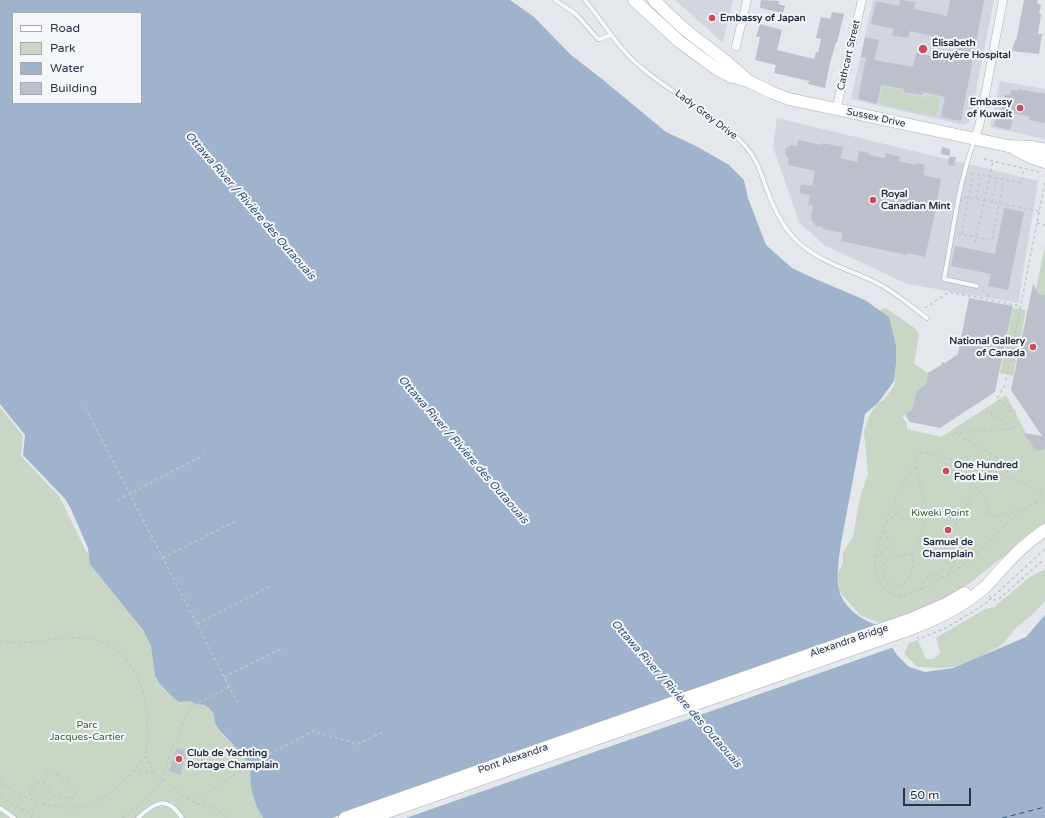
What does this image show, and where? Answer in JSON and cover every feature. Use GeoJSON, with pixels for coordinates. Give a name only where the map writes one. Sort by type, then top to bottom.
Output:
{"type":"FeatureCollection","features":[{"type":"Feature","properties":{"kind":"main road","name":"Sussex Drive"},"geometry":{"type":"LineString","coordinates":[[634,0],[661,25],[718,70],[730,76],[748,81],[788,99],[1008,146],[1032,147],[1045,150]]}},
{"type":"Feature","properties":{"kind":"main road","name":"Sussex Drive"},"geometry":{"type":"LineString","coordinates":[[654,0],[692,35],[725,59],[748,81]]}},
{"type":"Feature","properties":{"kind":"main road","name":"Sussex Drive"},"geometry":{"type":"LineString","coordinates":[[1008,146],[1030,157],[1045,162]]}},
{"type":"Feature","properties":{"kind":"main road","name":"Alexandra Bridge"},"geometry":{"type":"LineString","coordinates":[[681,700],[912,624],[954,600],[1007,562],[1045,530]]}},
{"type":"Feature","properties":{"kind":"main road"},"geometry":{"type":"LineString","coordinates":[[370,818],[912,624]]}},
{"type":"Feature","properties":{"kind":"main road","name":"Pont Alexandra"},"geometry":{"type":"LineString","coordinates":[[345,818],[681,700]]}},
{"type":"Feature","properties":{"kind":"street"},"geometry":{"type":"LineString","coordinates":[[736,46],[747,0]]}},
{"type":"Feature","properties":{"kind":"street","name":"Cathcart Street"},"geometry":{"type":"LineString","coordinates":[[836,110],[862,0]]}},
{"type":"Feature","properties":{"kind":"street"},"geometry":{"type":"LineString","coordinates":[[974,139],[979,127],[1003,0]]}},
{"type":"Feature","properties":{"kind":"lane"},"geometry":{"type":"LineString","coordinates":[[555,0],[576,14],[598,38],[600,39],[611,35]]}},
{"type":"Feature","properties":{"kind":"lane","name":"Lady Grey Drive"},"geometry":{"type":"LineString","coordinates":[[585,0],[628,56],[641,68],[719,122],[743,144],[758,164],[770,200],[780,220],[798,242],[819,258],[883,286],[927,318]]}},
{"type":"Feature","properties":{"kind":"lane"},"geometry":{"type":"LineString","coordinates":[[974,139],[965,171],[944,279],[977,286]]}},
{"type":"Feature","properties":{"kind":"lane"},"geometry":{"type":"LineString","coordinates":[[138,818],[151,806],[160,803],[170,805],[176,809],[182,818]]}},
{"type":"Feature","properties":{"kind":"lane"},"geometry":{"type":"LineString","coordinates":[[0,808],[14,818]]}},
{"type":"Feature","properties":{"kind":"path"},"geometry":{"type":"LineString","coordinates":[[984,159],[1045,173]]}},
{"type":"Feature","properties":{"kind":"path"},"geometry":{"type":"LineString","coordinates":[[975,242],[993,161]]}},
{"type":"Feature","properties":{"kind":"path"},"geometry":{"type":"LineString","coordinates":[[965,171],[1004,180],[1022,182],[1024,168]]}},
{"type":"Feature","properties":{"kind":"path"},"geometry":{"type":"LineString","coordinates":[[962,234],[973,173]]}},
{"type":"Feature","properties":{"kind":"path"},"geometry":{"type":"LineString","coordinates":[[976,199],[981,175]]}},
{"type":"Feature","properties":{"kind":"path"},"geometry":{"type":"LineString","coordinates":[[992,203],[997,178]]}},
{"type":"Feature","properties":{"kind":"path"},"geometry":{"type":"LineString","coordinates":[[953,233],[992,240],[1004,180]]}},
{"type":"Feature","properties":{"kind":"path"},"geometry":{"type":"LineString","coordinates":[[1006,380],[1045,182]]}},
{"type":"Feature","properties":{"kind":"path"},"geometry":{"type":"LineString","coordinates":[[960,196],[1039,211]]}},
{"type":"Feature","properties":{"kind":"path"},"geometry":{"type":"LineString","coordinates":[[1037,223],[1045,225]]}},
{"type":"Feature","properties":{"kind":"path"},"geometry":{"type":"LineString","coordinates":[[977,286],[988,297],[988,300]]}},
{"type":"Feature","properties":{"kind":"path"},"geometry":{"type":"LineString","coordinates":[[919,312],[949,292],[1021,306]]}},
{"type":"Feature","properties":{"kind":"path"},"geometry":{"type":"LineString","coordinates":[[1005,385],[997,399],[1015,411],[986,412],[1017,428],[954,432],[1011,466],[1005,476]]}},
{"type":"Feature","properties":{"kind":"path"},"geometry":{"type":"LineString","coordinates":[[85,406],[237,702]]}},
{"type":"Feature","properties":{"kind":"path"},"geometry":{"type":"LineString","coordinates":[[912,554],[895,556],[886,562],[883,571],[884,577],[888,582],[898,585],[904,583],[910,577],[914,562],[912,554],[919,540],[924,513],[924,502],[916,467],[916,456],[920,453],[923,452],[1005,476],[1045,492]]}},
{"type":"Feature","properties":{"kind":"path"},"geometry":{"type":"LineString","coordinates":[[118,500],[204,456]]}},
{"type":"Feature","properties":{"kind":"path"},"geometry":{"type":"LineString","coordinates":[[916,467],[911,471],[895,501],[886,522],[875,558],[875,571],[877,578],[882,586],[891,594],[899,596],[920,590],[944,578],[972,557],[1024,508]]}},
{"type":"Feature","properties":{"kind":"path"},"geometry":{"type":"LineString","coordinates":[[919,540],[944,538],[948,536],[972,494],[976,492],[984,495],[988,512],[994,516],[1024,508],[1045,499]]}},
{"type":"Feature","properties":{"kind":"path"},"geometry":{"type":"LineString","coordinates":[[886,522],[897,513],[895,501]]}},
{"type":"Feature","properties":{"kind":"path"},"geometry":{"type":"LineString","coordinates":[[163,558],[238,520]]}},
{"type":"Feature","properties":{"kind":"path"},"geometry":{"type":"LineString","coordinates":[[875,558],[889,545],[889,542],[883,532]]}},
{"type":"Feature","properties":{"kind":"path"},"geometry":{"type":"LineString","coordinates":[[949,574],[955,559],[958,557],[972,557]]}},
{"type":"Feature","properties":{"kind":"path"},"geometry":{"type":"LineString","coordinates":[[987,593],[993,600],[998,600],[1045,560]]}},
{"type":"Feature","properties":{"kind":"path"},"geometry":{"type":"LineString","coordinates":[[920,590],[925,578],[928,575],[932,574],[944,578]]}},
{"type":"Feature","properties":{"kind":"path"},"geometry":{"type":"LineString","coordinates":[[197,624],[270,586]]}},
{"type":"Feature","properties":{"kind":"path"},"geometry":{"type":"LineString","coordinates":[[0,641],[26,643],[78,637],[94,639],[113,647],[133,668],[142,689],[146,705],[148,730],[146,756],[150,765],[156,773],[194,803],[215,807],[227,818]]}},
{"type":"Feature","properties":{"kind":"path"},"geometry":{"type":"LineString","coordinates":[[224,677],[283,648]]}},
{"type":"Feature","properties":{"kind":"path"},"geometry":{"type":"LineString","coordinates":[[122,818],[149,796],[163,778],[169,756],[174,744],[178,740],[185,717],[195,704],[229,687]]}},
{"type":"Feature","properties":{"kind":"path"},"geometry":{"type":"LineString","coordinates":[[194,803],[249,765],[313,731],[358,744],[385,731]]}},
{"type":"Feature","properties":{"kind":"path"},"geometry":{"type":"LineString","coordinates":[[0,780],[17,794],[37,803],[70,808],[90,804],[110,793],[146,756]]}},
{"type":"Feature","properties":{"kind":"path"},"geometry":{"type":"LineString","coordinates":[[43,783],[48,769],[63,778],[77,790],[74,798],[50,796]]}},
{"type":"Feature","properties":{"kind":"path"},"geometry":{"type":"LineString","coordinates":[[132,771],[156,773]]}},
{"type":"Feature","properties":{"kind":"path"},"geometry":{"type":"LineString","coordinates":[[42,804],[46,802],[50,796],[50,790],[43,783]]}},
{"type":"Feature","properties":{"kind":"path"},"geometry":{"type":"LineString","coordinates":[[33,800],[30,795],[31,788],[36,784],[43,783]]}},
{"type":"Feature","properties":{"kind":"path"},"geometry":{"type":"LineString","coordinates":[[0,797],[6,802],[32,815],[42,818]]}},
{"type":"Feature","properties":{"kind":"path"},"geometry":{"type":"LineString","coordinates":[[31,818],[37,803]]}},
{"type":"Feature","properties":{"kind":"shaded area","name":"Embassy of Japan"},"geometry":{"type":"Polygon","coordinates":[[[675,0],[733,0],[723,43],[675,0]]]}},
{"type":"Feature","properties":{"kind":"shaded area","name":"Élisabeth Bruyère Hospital"},"geometry":{"type":"Polygon","coordinates":[[[873,0],[994,0],[970,121],[964,125],[851,99],[873,0]]]}},
{"type":"Feature","properties":{"kind":"shaded area","name":"Embassy of Kuwait"},"geometry":{"type":"Polygon","coordinates":[[[1000,81],[1045,89],[1045,139],[990,127],[1000,81]]]}},
{"type":"Feature","properties":{"kind":"shaded area"},"geometry":{"type":"Polygon","coordinates":[[[777,118],[1038,181],[1018,303],[907,284],[824,245],[799,222],[773,147],[777,118]]]}},
{"type":"Feature","properties":{"kind":"green space"},"geometry":{"type":"Polygon","coordinates":[[[882,87],[901,90],[901,93],[925,98],[927,96],[940,98],[936,116],[879,104],[882,87]]]}},
{"type":"Feature","properties":{"kind":"green space"},"geometry":{"type":"Polygon","coordinates":[[[1045,246],[1045,295],[1039,294],[1036,289],[1045,246]]]}},
{"type":"Feature","properties":{"kind":"green space","name":"Kìwekì Point"},"geometry":{"type":"Polygon","coordinates":[[[886,308],[916,329],[919,335],[914,364],[928,373],[926,384],[916,391],[912,410],[902,416],[907,424],[907,429],[941,437],[1006,395],[1035,450],[1039,451],[1045,448],[1045,524],[953,596],[882,624],[860,615],[839,591],[838,573],[843,563],[843,552],[853,537],[860,497],[868,474],[864,431],[870,414],[878,403],[883,401],[894,386],[895,378],[887,326],[880,314],[880,310],[886,308]]]}},
{"type":"Feature","properties":{"kind":"green space"},"geometry":{"type":"Polygon","coordinates":[[[1013,308],[1026,310],[1013,376],[1000,373],[1013,308]]]}},
{"type":"Feature","properties":{"kind":"green space","name":"Parc Jacques-Cartier"},"geometry":{"type":"Polygon","coordinates":[[[0,407],[23,436],[21,456],[59,496],[85,549],[144,631],[150,644],[160,684],[169,695],[177,699],[182,701],[191,701],[211,709],[221,732],[245,758],[251,768],[250,781],[252,794],[263,818],[0,818],[0,407]]]}},
{"type":"Feature","properties":{"kind":"green space"},"geometry":{"type":"Polygon","coordinates":[[[1045,569],[1045,601],[1034,613],[1016,628],[1003,644],[973,661],[953,667],[918,667],[904,654],[909,643],[918,640],[925,658],[932,659],[936,657],[940,652],[936,638],[985,609],[994,607],[1030,577],[1045,569]]]}},
{"type":"Feature","properties":{"kind":"water","name":"Ottawa River / Rivière des Outaouais"},"geometry":{"type":"Polygon","coordinates":[[[0,0],[510,0],[534,17],[571,55],[666,132],[696,146],[729,165],[744,180],[748,198],[766,245],[792,268],[865,300],[889,317],[896,346],[894,381],[878,403],[865,414],[840,554],[838,573],[839,590],[845,602],[854,612],[860,617],[878,625],[897,655],[909,667],[925,672],[953,668],[1026,637],[1045,615],[1045,818],[263,818],[252,794],[250,781],[251,768],[242,754],[220,731],[215,723],[214,714],[204,705],[195,704],[191,701],[179,702],[169,694],[155,676],[151,646],[143,630],[90,564],[88,548],[65,499],[23,455],[25,435],[0,404],[0,0]]]}},
{"type":"Feature","properties":{"kind":"pier"},"geometry":{"type":"Polygon","coordinates":[[[881,626],[894,647],[406,818],[332,818],[881,626]]]}},
{"type":"Feature","properties":{"kind":"building"},"geometry":{"type":"Polygon","coordinates":[[[761,0],[779,1],[778,4],[785,6],[783,13],[760,8],[761,0]]]}},
{"type":"Feature","properties":{"kind":"building"},"geometry":{"type":"Polygon","coordinates":[[[900,0],[915,2],[914,9],[947,16],[950,0],[984,0],[961,121],[941,117],[945,97],[923,92],[922,95],[903,92],[904,89],[881,85],[877,104],[858,99],[866,58],[861,57],[865,37],[879,40],[874,60],[913,67],[916,53],[953,61],[957,42],[910,31],[908,38],[892,35],[894,29],[871,24],[876,1],[899,6],[900,0]]]}},
{"type":"Feature","properties":{"kind":"building"},"geometry":{"type":"Polygon","coordinates":[[[1024,0],[1038,0],[1037,4],[1041,4],[1038,34],[1042,34],[1039,54],[1012,51],[1015,40],[1016,41],[1024,0]]]}},
{"type":"Feature","properties":{"kind":"building"},"geometry":{"type":"Polygon","coordinates":[[[832,12],[844,14],[830,63],[825,88],[808,84],[809,81],[774,73],[776,65],[755,60],[760,37],[756,37],[760,24],[782,30],[777,50],[814,59],[816,52],[818,53],[821,39],[816,38],[821,17],[830,19],[832,12]]]}},
{"type":"Feature","properties":{"kind":"building"},"geometry":{"type":"Polygon","coordinates":[[[1018,89],[1045,94],[1045,123],[1029,120],[1030,117],[1014,113],[1010,130],[994,126],[997,111],[1001,112],[1005,94],[1010,95],[1011,90],[1018,91],[1018,89]]]}},
{"type":"Feature","properties":{"kind":"building","name":"Royal Canadian Mint"},"geometry":{"type":"Polygon","coordinates":[[[798,140],[822,145],[822,143],[843,147],[840,158],[857,162],[859,151],[869,153],[869,155],[885,158],[886,153],[900,157],[899,161],[915,165],[916,163],[925,165],[923,175],[941,179],[936,205],[938,206],[925,257],[907,253],[907,255],[841,241],[843,233],[816,226],[811,219],[813,206],[808,205],[810,195],[799,193],[801,184],[812,186],[815,171],[788,165],[789,160],[785,154],[786,148],[791,145],[797,146],[798,140]]]}},
{"type":"Feature","properties":{"kind":"building"},"geometry":{"type":"Polygon","coordinates":[[[942,147],[950,149],[950,156],[941,154],[942,147]]]}},
{"type":"Feature","properties":{"kind":"building"},"geometry":{"type":"Polygon","coordinates":[[[949,157],[956,157],[954,166],[948,165],[949,157]]]}},
{"type":"Feature","properties":{"kind":"building"},"geometry":{"type":"Polygon","coordinates":[[[1004,208],[1024,212],[1008,290],[988,286],[991,274],[951,266],[955,246],[995,254],[1004,208]]]}},
{"type":"Feature","properties":{"kind":"building","name":"National Gallery of Canada"},"geometry":{"type":"Polygon","coordinates":[[[1033,284],[1039,294],[1045,295],[1045,448],[1039,451],[1035,450],[1024,433],[1042,436],[1011,390],[1033,284]]]}},
{"type":"Feature","properties":{"kind":"building"},"geometry":{"type":"Polygon","coordinates":[[[969,298],[1013,306],[995,392],[940,428],[910,422],[905,414],[912,410],[916,391],[926,384],[928,373],[941,365],[942,362],[945,363],[958,354],[969,298]]]}},
{"type":"Feature","properties":{"kind":"building","name":"Club de Yachting Portage Champlain"},"geometry":{"type":"Polygon","coordinates":[[[177,748],[187,751],[180,775],[169,771],[177,748]]]}},
{"type":"Feature","properties":{"kind":"ferry route"},"geometry":{"type":"LineString","coordinates":[[1002,818],[1045,807]]}},
{"type":"Feature","properties":{"kind":"place","name":"Embassy of Japan"},"geometry":{"type":"Point","coordinates":[712,18]}},
{"type":"Feature","properties":{"kind":"place","name":"Élisabeth Bruyère Hospital"},"geometry":{"type":"Point","coordinates":[923,49]}},
{"type":"Feature","properties":{"kind":"place","name":"Embassy of Kuwait"},"geometry":{"type":"Point","coordinates":[1020,108]}},
{"type":"Feature","properties":{"kind":"place","name":"Royal Canadian Mint"},"geometry":{"type":"Point","coordinates":[873,200]}},
{"type":"Feature","properties":{"kind":"place","name":"National Gallery of Canada"},"geometry":{"type":"Point","coordinates":[1033,347]}},
{"type":"Feature","properties":{"kind":"place","name":"One Hundred Foot Line"},"geometry":{"type":"Point","coordinates":[946,471]}},
{"type":"Feature","properties":{"kind":"place","name":"Samuel de Champlain"},"geometry":{"type":"Point","coordinates":[948,530]}},
{"type":"Feature","properties":{"kind":"place","name":"Club de Yachting Portage Champlain"},"geometry":{"type":"Point","coordinates":[179,759]}}]}
